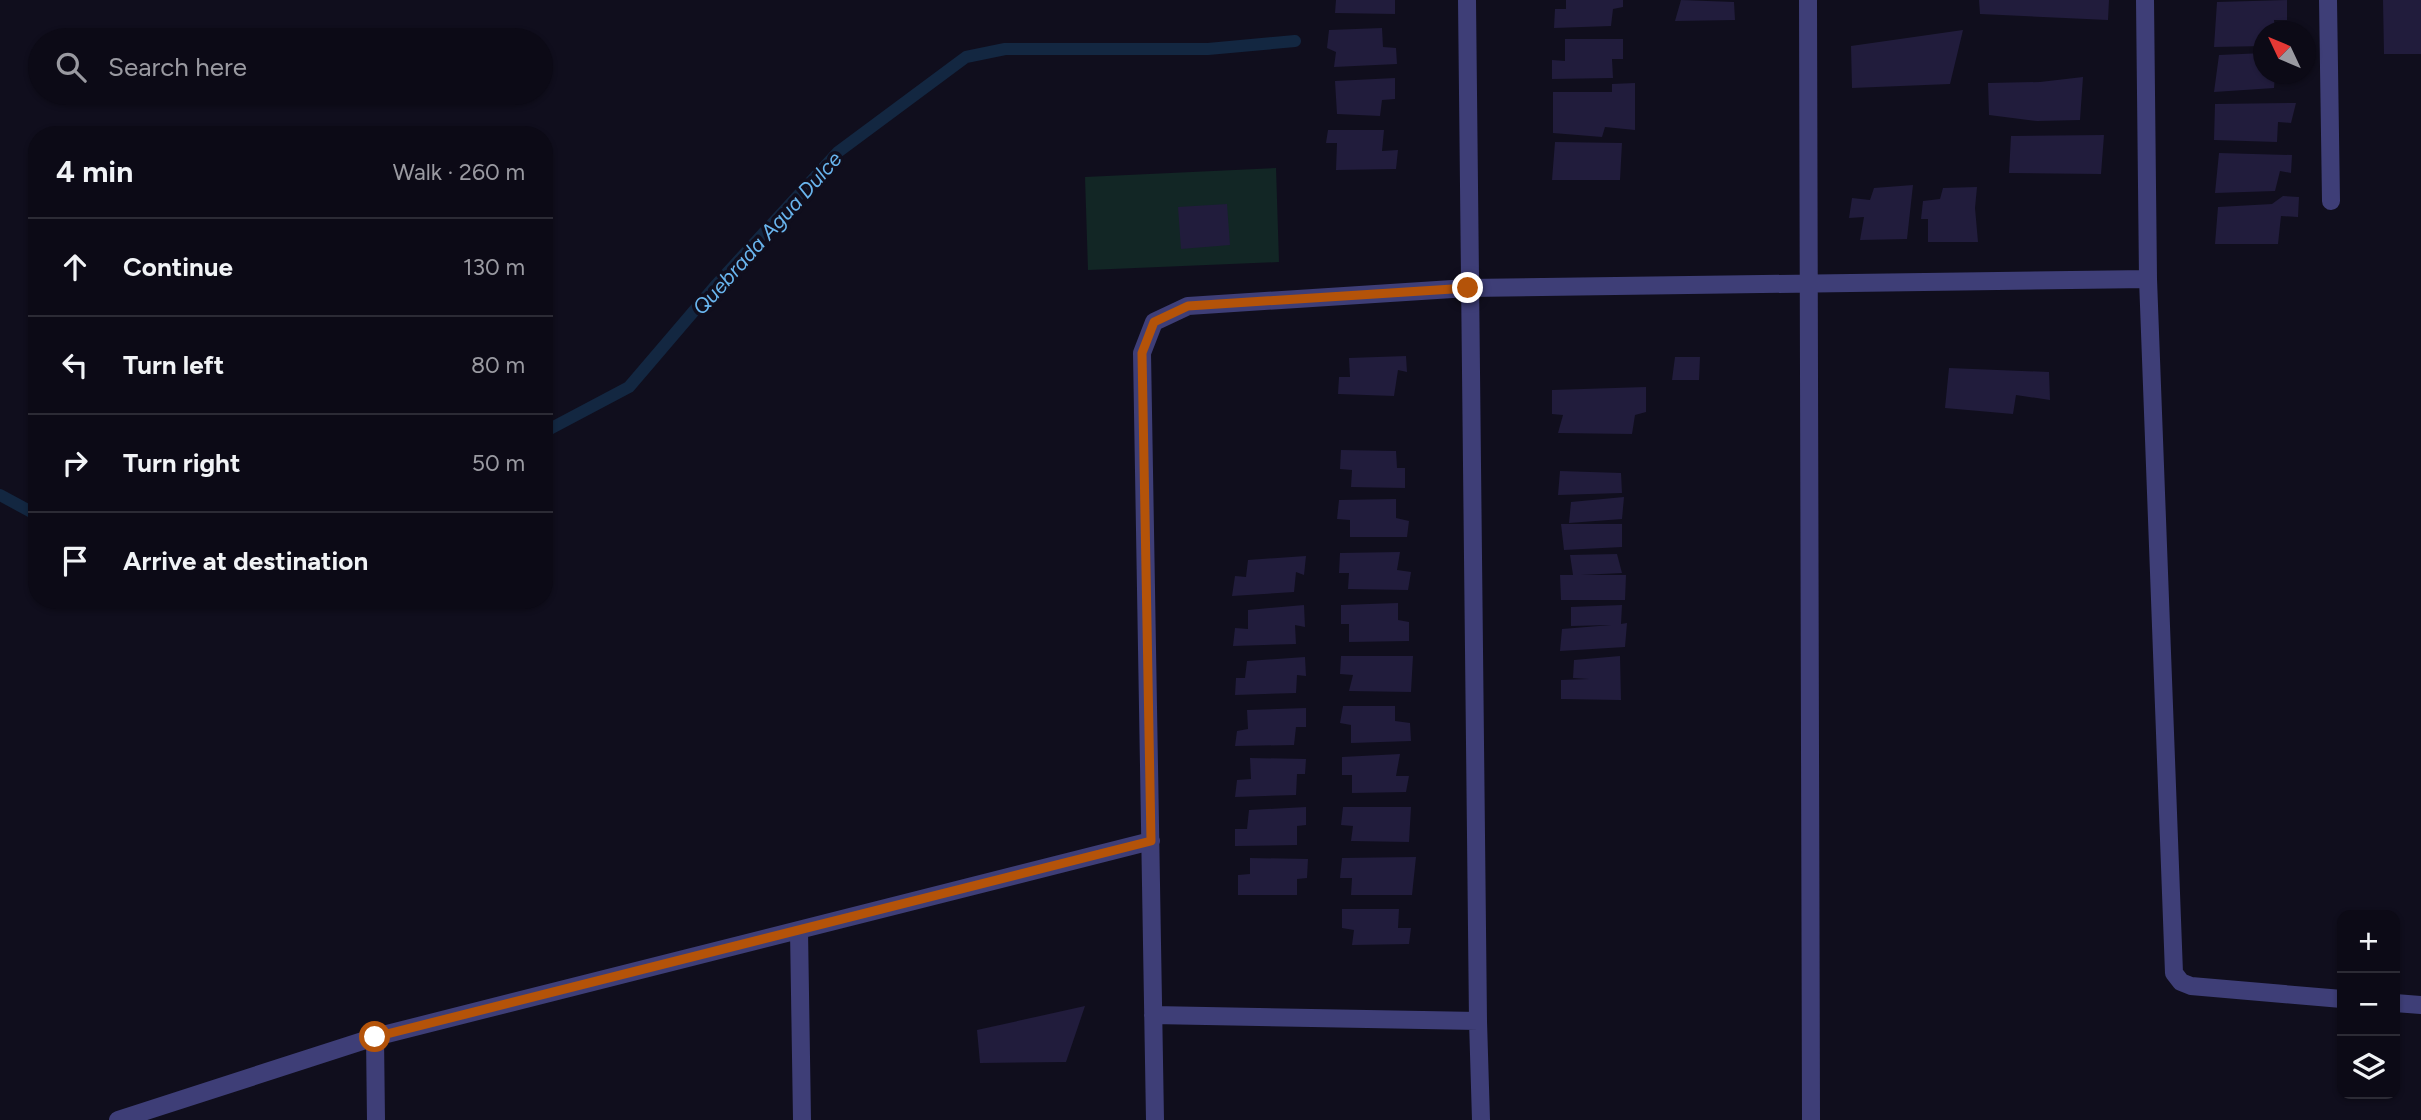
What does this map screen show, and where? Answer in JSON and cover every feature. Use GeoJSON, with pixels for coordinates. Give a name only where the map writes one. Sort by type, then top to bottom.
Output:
{"type":"FeatureCollection","features":[{"type":"Feature","properties":{"kind":"street"},"geometry":{"type":"LineString","coordinates":[[1467,0],[1468,288],[1481,1120]]}},
{"type":"Feature","properties":{"kind":"street"},"geometry":{"type":"LineString","coordinates":[[1808,0],[1811,1120]]}},
{"type":"Feature","properties":{"kind":"street"},"geometry":{"type":"LineString","coordinates":[[2145,0],[2148,279],[2174,973],[2181,982],[2191,986],[2337,999]]}},
{"type":"Feature","properties":{"kind":"street"},"geometry":{"type":"LineString","coordinates":[[2328,0],[2331,201]]}},
{"type":"Feature","properties":{"kind":"street"},"geometry":{"type":"LineString","coordinates":[[1155,1120],[1142,353],[1154,322],[1188,306],[1468,288],[2148,279]]}},
{"type":"Feature","properties":{"kind":"street"},"geometry":{"type":"LineString","coordinates":[[118,1120],[375,1037],[1151,841]]}},
{"type":"Feature","properties":{"kind":"street"},"geometry":{"type":"LineString","coordinates":[[799,930],[802,1120]]}},
{"type":"Feature","properties":{"kind":"street"},"geometry":{"type":"LineString","coordinates":[[2400,1003],[2421,1005]]}},
{"type":"Feature","properties":{"kind":"street"},"geometry":{"type":"LineString","coordinates":[[1153,1015],[1478,1021]]}},
{"type":"Feature","properties":{"kind":"street"},"geometry":{"type":"LineString","coordinates":[[375,1037],[376,1120]]}},
{"type":"Feature","properties":{"kind":"green space"},"geometry":{"type":"Polygon","coordinates":[[[1276,168],[1279,262],[1088,270],[1085,177],[1276,168]]]}},
{"type":"Feature","properties":{"kind":"building"},"geometry":{"type":"Polygon","coordinates":[[[1336,0],[1395,0],[1395,14],[1335,13],[1336,0]]]}},
{"type":"Feature","properties":{"kind":"building"},"geometry":{"type":"Polygon","coordinates":[[[1566,0],[1623,0],[1623,7],[1613,9],[1611,26],[1554,28],[1555,9],[1566,9],[1566,0]]]}},
{"type":"Feature","properties":{"kind":"building"},"geometry":{"type":"Polygon","coordinates":[[[1681,0],[1734,2],[1735,20],[1675,21],[1681,0]]]}},
{"type":"Feature","properties":{"kind":"building"},"geometry":{"type":"Polygon","coordinates":[[[1979,0],[2109,0],[2108,20],[1980,14],[1979,0]]]}},
{"type":"Feature","properties":{"kind":"building"},"geometry":{"type":"Polygon","coordinates":[[[2287,0],[2287,20],[2253,21],[2253,46],[2214,47],[2217,2],[2287,0]]]}},
{"type":"Feature","properties":{"kind":"building"},"geometry":{"type":"Polygon","coordinates":[[[2383,0],[2421,0],[2421,54],[2384,54],[2383,0]]]}},
{"type":"Feature","properties":{"kind":"building"},"geometry":{"type":"Polygon","coordinates":[[[1382,28],[1383,47],[1396,48],[1397,64],[1334,67],[1336,52],[1327,48],[1329,30],[1382,28]]]}},
{"type":"Feature","properties":{"kind":"building"},"geometry":{"type":"Polygon","coordinates":[[[1963,30],[1950,84],[1852,88],[1851,46],[1963,30]]]}},
{"type":"Feature","properties":{"kind":"building"},"geometry":{"type":"Polygon","coordinates":[[[1565,39],[1623,39],[1623,59],[1612,59],[1613,78],[1552,79],[1552,60],[1565,61],[1565,39]]]}},
{"type":"Feature","properties":{"kind":"building"},"geometry":{"type":"Polygon","coordinates":[[[2253,53],[2253,84],[2274,84],[2274,88],[2214,92],[2219,55],[2253,53]]]}},
{"type":"Feature","properties":{"kind":"building"},"geometry":{"type":"Polygon","coordinates":[[[2083,77],[2080,120],[2037,121],[1989,115],[1988,83],[2040,82],[2083,77]]]}},
{"type":"Feature","properties":{"kind":"building"},"geometry":{"type":"Polygon","coordinates":[[[1395,78],[1395,99],[1382,100],[1380,116],[1337,114],[1335,81],[1395,78]]]}},
{"type":"Feature","properties":{"kind":"building"},"geometry":{"type":"Polygon","coordinates":[[[1635,83],[1635,130],[1605,127],[1602,137],[1553,133],[1553,92],[1612,92],[1612,84],[1635,83]]]}},
{"type":"Feature","properties":{"kind":"building"},"geometry":{"type":"Polygon","coordinates":[[[2296,103],[2291,123],[2278,122],[2277,142],[2214,140],[2215,104],[2296,103]]]}},
{"type":"Feature","properties":{"kind":"building"},"geometry":{"type":"Polygon","coordinates":[[[1328,130],[1384,130],[1382,151],[1398,150],[1396,169],[1336,170],[1337,143],[1326,143],[1328,130]]]}},
{"type":"Feature","properties":{"kind":"building"},"geometry":{"type":"Polygon","coordinates":[[[2104,135],[2101,174],[2009,173],[2011,136],[2104,135]]]}},
{"type":"Feature","properties":{"kind":"building"},"geometry":{"type":"Polygon","coordinates":[[[1555,142],[1622,143],[1620,180],[1552,180],[1555,142]]]}},
{"type":"Feature","properties":{"kind":"building"},"geometry":{"type":"Polygon","coordinates":[[[2219,153],[2292,155],[2291,173],[2280,171],[2275,191],[2215,193],[2219,153]]]}},
{"type":"Feature","properties":{"kind":"building"},"geometry":{"type":"Polygon","coordinates":[[[1913,185],[1907,239],[1860,240],[1864,217],[1849,218],[1852,198],[1870,200],[1874,188],[1913,185]]]}},
{"type":"Feature","properties":{"kind":"building"},"geometry":{"type":"Polygon","coordinates":[[[1977,187],[1975,208],[1978,242],[1928,242],[1928,219],[1921,219],[1923,201],[1940,199],[1943,188],[1977,187]]]}},
{"type":"Feature","properties":{"kind":"building"},"geometry":{"type":"Polygon","coordinates":[[[2283,196],[2299,197],[2298,217],[2281,216],[2278,244],[2215,244],[2218,207],[2272,204],[2283,196]]]}},
{"type":"Feature","properties":{"kind":"building"},"geometry":{"type":"Polygon","coordinates":[[[1227,204],[1230,245],[1181,249],[1178,207],[1227,204]]]}},
{"type":"Feature","properties":{"kind":"building"},"geometry":{"type":"Polygon","coordinates":[[[1406,356],[1407,372],[1398,370],[1394,396],[1338,394],[1339,377],[1350,377],[1349,358],[1406,356]]]}},
{"type":"Feature","properties":{"kind":"building"},"geometry":{"type":"Polygon","coordinates":[[[1675,357],[1700,357],[1699,380],[1672,380],[1675,357]]]}},
{"type":"Feature","properties":{"kind":"building"},"geometry":{"type":"Polygon","coordinates":[[[1949,368],[2049,372],[2050,400],[2016,395],[2013,414],[1945,408],[1949,368]]]}},
{"type":"Feature","properties":{"kind":"building"},"geometry":{"type":"Polygon","coordinates":[[[1646,387],[1646,412],[1635,415],[1632,434],[1558,433],[1563,415],[1552,414],[1552,390],[1646,387]]]}},
{"type":"Feature","properties":{"kind":"building"},"geometry":{"type":"Polygon","coordinates":[[[1341,450],[1396,451],[1397,468],[1405,468],[1405,488],[1351,487],[1352,470],[1340,469],[1341,450]]]}},
{"type":"Feature","properties":{"kind":"building"},"geometry":{"type":"Polygon","coordinates":[[[1560,471],[1621,473],[1622,493],[1558,495],[1560,471]]]}},
{"type":"Feature","properties":{"kind":"building"},"geometry":{"type":"Polygon","coordinates":[[[1624,497],[1622,519],[1569,523],[1571,502],[1624,497]]]}},
{"type":"Feature","properties":{"kind":"building"},"geometry":{"type":"Polygon","coordinates":[[[1396,499],[1396,518],[1409,521],[1407,537],[1350,537],[1350,520],[1337,519],[1339,500],[1396,499]]]}},
{"type":"Feature","properties":{"kind":"building"},"geometry":{"type":"Polygon","coordinates":[[[1561,524],[1622,524],[1622,547],[1564,550],[1561,524]]]}},
{"type":"Feature","properties":{"kind":"building"},"geometry":{"type":"Polygon","coordinates":[[[1400,552],[1397,570],[1411,572],[1408,590],[1348,589],[1349,573],[1339,573],[1340,553],[1400,552]]]}},
{"type":"Feature","properties":{"kind":"building"},"geometry":{"type":"Polygon","coordinates":[[[1617,554],[1622,573],[1581,575],[1626,575],[1625,600],[1561,600],[1560,575],[1573,575],[1570,555],[1617,554]]]}},
{"type":"Feature","properties":{"kind":"building"},"geometry":{"type":"Polygon","coordinates":[[[1306,556],[1304,575],[1296,572],[1294,592],[1232,596],[1235,576],[1246,577],[1248,560],[1306,556]]]}},
{"type":"Feature","properties":{"kind":"building"},"geometry":{"type":"Polygon","coordinates":[[[1398,603],[1398,620],[1409,622],[1409,641],[1349,642],[1349,624],[1341,624],[1341,605],[1398,603]]]}},
{"type":"Feature","properties":{"kind":"building"},"geometry":{"type":"Polygon","coordinates":[[[1304,605],[1305,627],[1295,625],[1296,644],[1233,646],[1235,628],[1248,629],[1248,610],[1304,605]]]}},
{"type":"Feature","properties":{"kind":"building"},"geometry":{"type":"Polygon","coordinates":[[[1622,605],[1621,624],[1627,623],[1625,647],[1560,651],[1562,629],[1611,625],[1571,626],[1571,607],[1622,605]]]}},
{"type":"Feature","properties":{"kind":"building"},"geometry":{"type":"Polygon","coordinates":[[[1341,656],[1413,656],[1411,692],[1349,691],[1353,675],[1340,674],[1341,656]]]}},
{"type":"Feature","properties":{"kind":"building"},"geometry":{"type":"Polygon","coordinates":[[[1620,656],[1621,700],[1561,699],[1561,680],[1589,679],[1573,678],[1574,660],[1620,656]]]}},
{"type":"Feature","properties":{"kind":"building"},"geometry":{"type":"Polygon","coordinates":[[[1305,657],[1306,676],[1297,675],[1296,693],[1235,695],[1236,678],[1245,678],[1247,661],[1305,657]]]}},
{"type":"Feature","properties":{"kind":"building"},"geometry":{"type":"Polygon","coordinates":[[[1343,706],[1395,706],[1395,721],[1410,723],[1411,741],[1351,743],[1351,725],[1340,723],[1343,706]]]}},
{"type":"Feature","properties":{"kind":"building"},"geometry":{"type":"Polygon","coordinates":[[[1306,708],[1306,727],[1296,727],[1294,745],[1235,746],[1237,731],[1248,729],[1247,710],[1306,708]]]}},
{"type":"Feature","properties":{"kind":"building"},"geometry":{"type":"Polygon","coordinates":[[[1400,754],[1396,776],[1409,776],[1406,792],[1352,793],[1352,775],[1342,775],[1342,757],[1400,754]]]}},
{"type":"Feature","properties":{"kind":"building"},"geometry":{"type":"Polygon","coordinates":[[[1250,758],[1306,759],[1305,774],[1297,774],[1296,795],[1235,797],[1237,780],[1251,779],[1250,758]]]}},
{"type":"Feature","properties":{"kind":"building"},"geometry":{"type":"Polygon","coordinates":[[[1306,807],[1306,825],[1297,826],[1297,845],[1235,846],[1235,829],[1247,829],[1249,810],[1306,807]]]}},
{"type":"Feature","properties":{"kind":"building"},"geometry":{"type":"Polygon","coordinates":[[[1343,807],[1411,807],[1409,842],[1351,841],[1353,826],[1341,825],[1343,807]]]}},
{"type":"Feature","properties":{"kind":"building"},"geometry":{"type":"Polygon","coordinates":[[[1416,857],[1412,895],[1351,895],[1352,878],[1340,878],[1342,858],[1416,857]]]}},
{"type":"Feature","properties":{"kind":"building"},"geometry":{"type":"Polygon","coordinates":[[[1250,858],[1308,859],[1307,878],[1297,879],[1297,895],[1238,895],[1238,875],[1250,874],[1250,858]]]}},
{"type":"Feature","properties":{"kind":"building"},"geometry":{"type":"Polygon","coordinates":[[[1342,909],[1399,909],[1398,928],[1411,928],[1409,944],[1352,945],[1354,930],[1342,928],[1342,909]]]}},
{"type":"Feature","properties":{"kind":"building"},"geometry":{"type":"Polygon","coordinates":[[[1085,1006],[1066,1062],[980,1063],[977,1030],[1085,1006]]]}},
{"type":"Feature","properties":{"kind":"waterway","name":"Quebrada Agua Dulce"},"geometry":{"type":"LineString","coordinates":[[553,427],[629,387],[717,284],[838,152],[966,57],[1005,49],[1208,49],[1295,41]]}},
{"type":"Feature","properties":{"kind":"waterway","name":"Quebrada Agua Dulce"},"geometry":{"type":"LineString","coordinates":[[0,495],[28,510]]}},
{"type":"Feature","properties":{"kind":"route"},"geometry":{"type":"LineString","coordinates":[[375,1037],[1151,841],[1142,353],[1154,322],[1188,306],[1468,288]]}}]}
